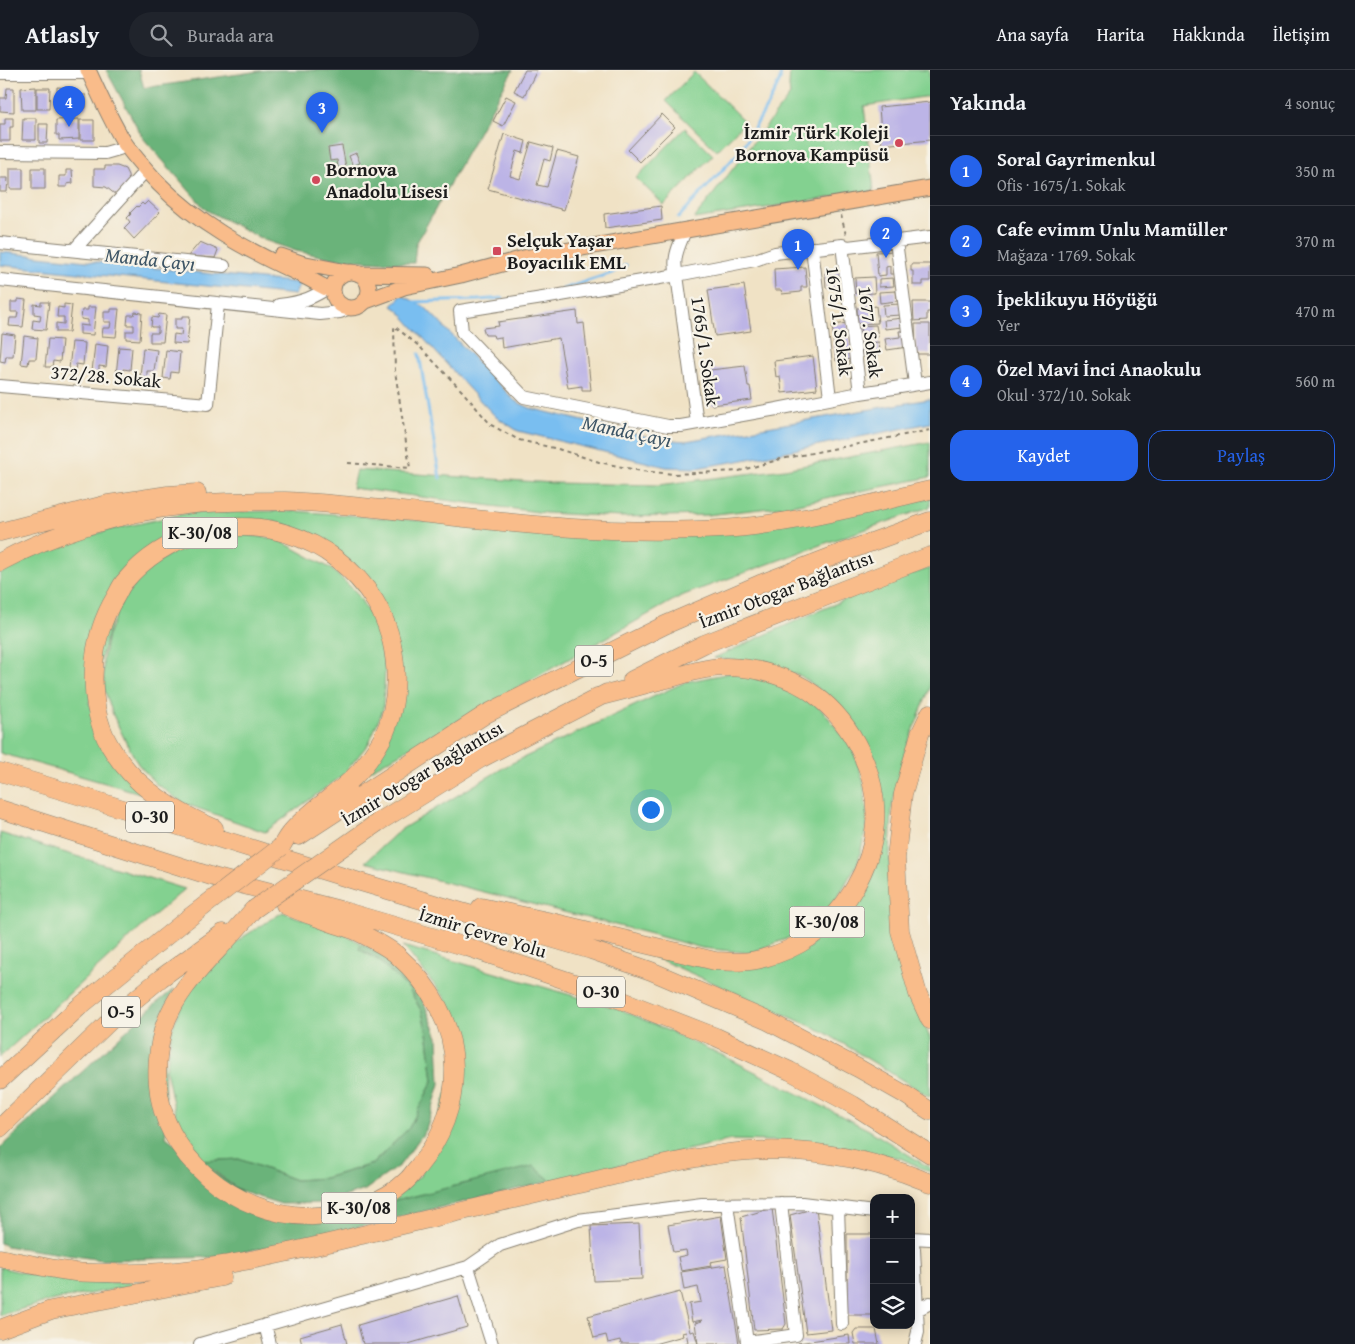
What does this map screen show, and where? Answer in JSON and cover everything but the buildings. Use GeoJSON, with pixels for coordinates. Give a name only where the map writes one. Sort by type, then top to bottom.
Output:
{"type":"FeatureCollection","features":[{"type":"Feature","properties":{"kind":"highway"},"geometry":{"type":"LineString","coordinates":[[0,562],[44,541],[86,526],[184,505],[287,501],[551,526],[661,531],[721,529],[762,524],[858,507],[930,490]]}},
{"type":"Feature","properties":{"kind":"highway","name":"K-30/08"},"geometry":{"type":"LineString","coordinates":[[0,532],[108,504],[168,495],[209,492],[253,495],[287,501]]}},
{"type":"Feature","properties":{"kind":"highway","name":"İzmir Otogar Bağlantısı"},"geometry":{"type":"LineString","coordinates":[[281,847],[486,714],[665,625],[734,595],[930,521]]}},
{"type":"Feature","properties":{"kind":"highway","name":"K-30/08"},"geometry":{"type":"LineString","coordinates":[[281,847],[291,832],[353,778],[369,760],[382,739],[389,722],[394,699],[394,656],[384,618],[369,592],[338,560],[324,549],[301,538],[274,530],[249,526],[225,527],[180,540],[160,550],[124,582],[109,608],[100,629],[95,652],[93,681],[96,704],[101,724],[110,745],[124,766],[138,782],[156,797],[208,825],[300,864]]}},
{"type":"Feature","properties":{"kind":"highway","name":"İzmir Otogar Bağlantısı"},"geometry":{"type":"LineString","coordinates":[[0,1128],[114,1018],[161,978],[253,910],[377,823],[480,760],[597,697],[704,644],[930,556]]}},
{"type":"Feature","properties":{"kind":"highway","name":"K-30/08"},"geometry":{"type":"LineString","coordinates":[[360,882],[552,922],[715,961],[736,962],[762,959],[786,950],[808,938],[832,918],[852,892],[865,869],[872,847],[875,823],[874,799],[870,775],[860,751],[848,730],[833,711],[815,694],[774,675],[750,668],[725,667],[698,670],[597,697]]}},
{"type":"Feature","properties":{"kind":"highway"},"geometry":{"type":"LineString","coordinates":[[930,713],[920,734],[903,794],[896,858],[900,931],[918,994],[930,1020]]}},
{"type":"Feature","properties":{"kind":"highway","name":"İzmir Çevre Yolu"},"geometry":{"type":"LineString","coordinates":[[0,772],[300,864],[591,950],[651,971],[768,1021],[858,1068],[930,1111]]}},
{"type":"Feature","properties":{"kind":"highway","name":"İzmir Çevre Yolu"},"geometry":{"type":"LineString","coordinates":[[0,808],[217,878],[340,910],[466,947],[595,990],[716,1037],[790,1071],[845,1101],[930,1154]]}},
{"type":"Feature","properties":{"kind":"highway","name":"O-5"},"geometry":{"type":"LineString","coordinates":[[0,1080],[79,1007],[186,920],[281,847]]}},
{"type":"Feature","properties":{"kind":"highway","name":"K-30/08"},"geometry":{"type":"LineString","coordinates":[[250,886],[264,897],[305,914],[358,932],[396,954],[434,998],[444,1019],[452,1044],[454,1088],[450,1110],[440,1132],[428,1156],[406,1181],[382,1199],[354,1210],[312,1217],[266,1210],[241,1200],[220,1188],[187,1155],[172,1133],[164,1115],[158,1078],[158,1054],[164,1030],[174,1006],[186,987],[253,910]]}},
{"type":"Feature","properties":{"kind":"highway","name":"K-30/08"},"geometry":{"type":"LineString","coordinates":[[0,1258],[76,1272],[126,1274],[209,1268],[262,1259],[674,1162],[717,1154],[752,1151],[807,1152],[848,1158],[884,1167],[930,1183]]}},
{"type":"Feature","properties":{"kind":"highway","name":"K-30/08"},"geometry":{"type":"LineString","coordinates":[[0,1329],[51,1310],[248,1272],[422,1220]]}},
{"type":"Feature","properties":{"kind":"main road"},"geometry":{"type":"LineString","coordinates":[[89,71],[125,143],[146,170],[168,193],[187,209],[234,242],[331,288],[334,297],[343,306],[349,308],[361,306],[369,295],[368,283],[365,278],[353,273],[301,263],[234,242]]}},
{"type":"Feature","properties":{"kind":"main road"},"geometry":{"type":"LineString","coordinates":[[366,301],[404,287],[462,275],[524,258],[930,188]]}},
{"type":"Feature","properties":{"kind":"main road"},"geometry":{"type":"LineString","coordinates":[[331,288],[341,274],[462,275]]}},
{"type":"Feature","properties":{"kind":"street"},"geometry":{"type":"LineString","coordinates":[[0,73],[89,71]]}},
{"type":"Feature","properties":{"kind":"street"},"geometry":{"type":"LineString","coordinates":[[0,152],[105,153],[119,149],[125,143]]}},
{"type":"Feature","properties":{"kind":"street"},"geometry":{"type":"LineString","coordinates":[[74,250],[146,170]]}},
{"type":"Feature","properties":{"kind":"street"},"geometry":{"type":"LineString","coordinates":[[685,231],[676,255],[675,267],[677,275],[460,311],[462,332],[524,397],[668,426],[697,423]]}},
{"type":"Feature","properties":{"kind":"street"},"geometry":{"type":"LineString","coordinates":[[845,246],[930,237]]}},
{"type":"Feature","properties":{"kind":"street"},"geometry":{"type":"LineString","coordinates":[[896,241],[915,384]]}},
{"type":"Feature","properties":{"kind":"street"},"geometry":{"type":"LineString","coordinates":[[0,243],[224,266]]}},
{"type":"Feature","properties":{"kind":"street","name":"1675/1. Sokak"},"geometry":{"type":"LineString","coordinates":[[830,398],[812,248],[845,246]]}},
{"type":"Feature","properties":{"kind":"street","name":"1677. Sokak"},"geometry":{"type":"LineString","coordinates":[[845,246],[860,392]]}},
{"type":"Feature","properties":{"kind":"street","name":"1765/1. Sokak"},"geometry":{"type":"LineString","coordinates":[[812,248],[776,253],[755,260],[677,275],[697,423],[777,410],[860,392],[930,382]]}},
{"type":"Feature","properties":{"kind":"street"},"geometry":{"type":"LineString","coordinates":[[0,280],[329,314],[349,308]]}},
{"type":"Feature","properties":{"kind":"street"},"geometry":{"type":"LineString","coordinates":[[254,307],[294,303],[316,296],[331,288]]}},
{"type":"Feature","properties":{"kind":"street","name":"372/28. Sokak"},"geometry":{"type":"LineString","coordinates":[[0,386],[208,404],[218,304]]}},
{"type":"Feature","properties":{"kind":"street"},"geometry":{"type":"LineString","coordinates":[[200,1344],[468,1267],[500,1245],[578,1220],[702,1204],[802,1204],[870,1212]]}},
{"type":"Feature","properties":{"kind":"street"},"geometry":{"type":"LineString","coordinates":[[727,1204],[746,1342],[796,1335],[781,1204]]}},
{"type":"Feature","properties":{"kind":"street"},"geometry":{"type":"LineString","coordinates":[[838,1208],[842,1324]]}},
{"type":"Feature","properties":{"kind":"street"},"geometry":{"type":"LineString","coordinates":[[915,1238],[930,1239]]}},
{"type":"Feature","properties":{"kind":"street"},"geometry":{"type":"LineString","coordinates":[[911,1239],[914,1249],[918,1332],[915,1344]]}},
{"type":"Feature","properties":{"kind":"street"},"geometry":{"type":"LineString","coordinates":[[468,1267],[492,1344]]}},
{"type":"Feature","properties":{"kind":"street"},"geometry":{"type":"LineString","coordinates":[[917,1310],[930,1303]]}},
{"type":"Feature","properties":{"kind":"street"},"geometry":{"type":"LineString","coordinates":[[265,1325],[270,1344]]}},
{"type":"Feature","properties":{"kind":"path"},"geometry":{"type":"LineString","coordinates":[[839,204],[845,246]]}},
{"type":"Feature","properties":{"kind":"path"},"geometry":{"type":"LineString","coordinates":[[348,463],[410,468],[395,371],[394,326],[419,346],[491,425],[519,440],[558,449],[599,462],[641,471],[674,474],[739,471],[781,459],[930,430]]}},
{"type":"Feature","properties":{"kind":"green space","name":"Bornova Anadolu Lisesi"},"geometry":{"type":"Polygon","coordinates":[[[106,70],[139,70],[144,88],[266,70],[513,70],[416,244],[414,263],[399,263],[336,259],[296,251],[264,240],[206,210],[143,138],[106,70]]]}},
{"type":"Feature","properties":{"kind":"green space"},"geometry":{"type":"Polygon","coordinates":[[[790,70],[929,70],[930,96],[864,106],[874,191],[694,219],[790,95],[790,70]]]}},
{"type":"Feature","properties":{"kind":"green space"},"geometry":{"type":"Polygon","coordinates":[[[694,72],[745,122],[717,151],[666,101],[694,72]]]}},
{"type":"Feature","properties":{"kind":"green space"},"geometry":{"type":"Polygon","coordinates":[[[685,128],[713,155],[664,205],[636,178],[685,128]]]}},
{"type":"Feature","properties":{"kind":"green space"},"geometry":{"type":"Polygon","coordinates":[[[930,442],[930,477],[787,506],[707,515],[622,517],[546,513],[352,488],[356,470],[553,483],[659,485],[785,469],[930,442]]]}},
{"type":"Feature","properties":{"kind":"green space"},"geometry":{"type":"Polygon","coordinates":[[[930,498],[930,507],[681,596],[367,772],[388,739],[390,623],[304,531],[278,522],[253,519],[226,521],[123,576],[89,703],[140,793],[0,753],[0,574],[45,549],[109,530],[193,512],[294,511],[635,537],[930,498]]]}},
{"type":"Feature","properties":{"kind":"green space"},"geometry":{"type":"Polygon","coordinates":[[[240,534],[277,539],[330,568],[356,592],[378,628],[385,670],[383,709],[369,743],[342,776],[265,832],[183,803],[155,783],[138,764],[125,740],[113,715],[104,688],[103,660],[108,635],[121,603],[142,575],[176,550],[206,538],[240,534]]]}},
{"type":"Feature","properties":{"kind":"green space"},"geometry":{"type":"Polygon","coordinates":[[[930,568],[930,688],[905,751],[892,807],[889,875],[903,974],[930,1038],[930,1097],[824,1032],[643,952],[706,966],[810,947],[879,840],[858,732],[839,704],[801,676],[762,663],[714,658],[848,599],[930,568]]]}},
{"type":"Feature","properties":{"kind":"green space"},"geometry":{"type":"Polygon","coordinates":[[[730,673],[760,677],[798,691],[823,711],[852,747],[863,779],[868,821],[858,862],[835,902],[791,937],[750,953],[702,948],[365,862],[400,830],[508,765],[685,682],[730,673]]]}},
{"type":"Feature","properties":{"kind":"green space"},"geometry":{"type":"Polygon","coordinates":[[[0,833],[185,889],[0,1057],[0,833]]]}},
{"type":"Feature","properties":{"kind":"green space"},"geometry":{"type":"Polygon","coordinates":[[[283,912],[346,935],[361,943],[359,949],[378,960],[409,989],[422,1012],[428,1038],[433,1081],[409,1128],[372,1164],[325,1178],[295,1180],[239,1159],[201,1161],[179,1132],[166,1070],[172,1030],[183,999],[211,962],[243,937],[283,912]]]}},
{"type":"Feature","properties":{"kind":"green space"},"geometry":{"type":"Polygon","coordinates":[[[361,943],[388,958],[420,993],[438,1037],[440,1084],[426,1130],[400,1165],[365,1190],[324,1203],[281,1204],[240,1191],[201,1161],[239,1159],[295,1180],[325,1178],[373,1164],[409,1128],[433,1081],[428,1038],[422,1012],[409,989],[378,960],[359,949],[361,943]]]}},
{"type":"Feature","properties":{"kind":"green space"},"geometry":{"type":"Polygon","coordinates":[[[403,946],[622,1010],[724,1056],[869,1130],[930,1168],[930,1172],[900,1158],[812,1142],[731,1140],[551,1181],[534,1167],[383,1204],[420,1176],[461,1048],[454,1020],[445,998],[403,946]]]}},
{"type":"Feature","properties":{"kind":"green space"},"geometry":{"type":"Polygon","coordinates":[[[174,989],[163,1013],[166,1137],[275,1218],[383,1204],[534,1166],[551,1181],[338,1232],[220,1257],[102,1260],[6,1246],[0,1243],[0,1148],[154,1005],[174,989]]]}},
{"type":"Feature","properties":{"kind":"green space"},"geometry":{"type":"Polygon","coordinates":[[[0,1267],[56,1278],[151,1283],[54,1300],[0,1315],[0,1267]]]}},
{"type":"Feature","properties":{"kind":"water"},"geometry":{"type":"Polygon","coordinates":[[[0,252],[300,283],[295,295],[0,265],[0,252]]]}},
{"type":"Feature","properties":{"kind":"water"},"geometry":{"type":"Polygon","coordinates":[[[402,295],[425,307],[515,401],[530,408],[657,439],[686,441],[930,399],[930,423],[696,468],[666,467],[518,431],[496,417],[398,310],[392,306],[402,295]]]}},
{"type":"Feature","properties":{"kind":"waterway"},"geometry":{"type":"LineString","coordinates":[[678,218],[742,149],[770,101],[780,80],[781,70]]}},
{"type":"Feature","properties":{"kind":"waterway"},"geometry":{"type":"LineString","coordinates":[[563,289],[612,273],[626,265]]}},
{"type":"Feature","properties":{"kind":"waterway"},"geometry":{"type":"LineString","coordinates":[[412,302],[503,298]]}},
{"type":"Feature","properties":{"kind":"waterway"},"geometry":{"type":"LineString","coordinates":[[419,354],[440,478]]}},
{"type":"Feature","properties":{"kind":"place","name":"Özel Mavi İnci Anaokulu"},"geometry":{"type":"Point","coordinates":[69,127]}},
{"type":"Feature","properties":{"kind":"place","name":"İpeklikuyu Höyüğü"},"geometry":{"type":"Point","coordinates":[322,133]}},
{"type":"Feature","properties":{"kind":"place","name":"İzmir Türk Koleji Bornova Kampüsü"},"geometry":{"type":"Point","coordinates":[899,143]}},
{"type":"Feature","properties":{"kind":"place","name":"Bornova Anadolu Lisesi"},"geometry":{"type":"Point","coordinates":[316,180]}},
{"type":"Feature","properties":{"kind":"place","name":"Selçuk Yaşar Boyacılık EML"},"geometry":{"type":"Point","coordinates":[497,251]}},
{"type":"Feature","properties":{"kind":"place","name":"Cafe evimm Unlu Mamüller"},"geometry":{"type":"Point","coordinates":[886,258]}},
{"type":"Feature","properties":{"kind":"place","name":"Soral Gayrimenkul"},"geometry":{"type":"Point","coordinates":[798,270]}},
{"type":"Feature","properties":{"kind":"water label","name":"Manda Çayı"},"geometry":{"type":"Point","coordinates":[150,259]}},
{"type":"Feature","properties":{"kind":"water label","name":"Manda Çayı"},"geometry":{"type":"Point","coordinates":[627,431]}}]}
